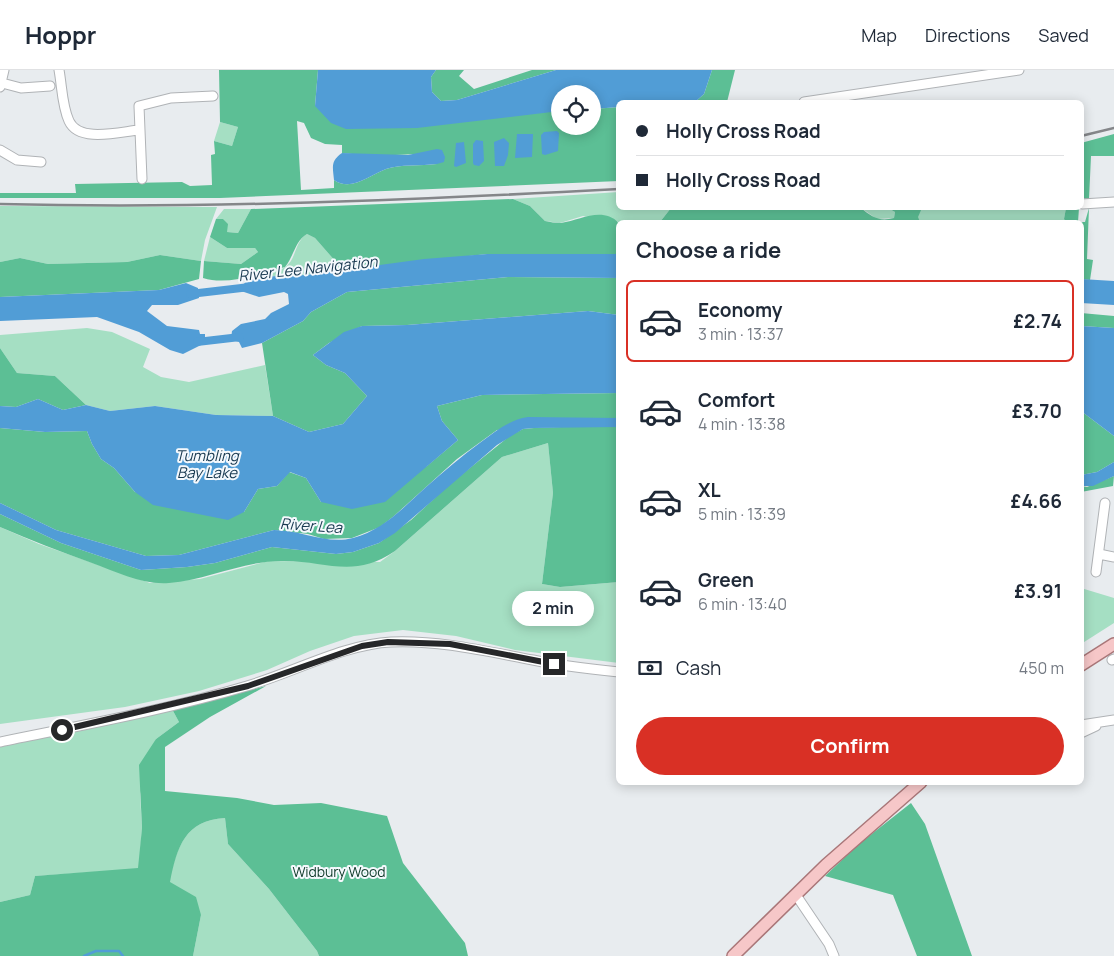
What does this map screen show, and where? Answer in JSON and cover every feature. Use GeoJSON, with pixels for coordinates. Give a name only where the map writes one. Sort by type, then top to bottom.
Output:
{"type":"FeatureCollection","features":[{"type":"Feature","properties":{"kind":"main road"},"geometry":{"type":"LineString","coordinates":[[1084,662],[1114,644]]}},
{"type":"Feature","properties":{"kind":"main road"},"geometry":{"type":"LineString","coordinates":[[733,956],[850,843],[918,785]]}},
{"type":"Feature","properties":{"kind":"street"},"geometry":{"type":"LineString","coordinates":[[4,70],[1,85],[21,88],[50,86]]}},
{"type":"Feature","properties":{"kind":"street"},"geometry":{"type":"LineString","coordinates":[[59,70],[68,119],[76,129],[91,134],[139,130]]}},
{"type":"Feature","properties":{"kind":"street"},"geometry":{"type":"LineString","coordinates":[[817,100],[1019,70]]}},
{"type":"Feature","properties":{"kind":"street"},"geometry":{"type":"LineString","coordinates":[[142,179],[137,110],[143,104],[171,98],[213,96]]}},
{"type":"Feature","properties":{"kind":"street"},"geometry":{"type":"LineString","coordinates":[[0,150],[17,160],[41,162]]}},
{"type":"Feature","properties":{"kind":"street"},"geometry":{"type":"LineString","coordinates":[[1084,204],[1114,202]]}},
{"type":"Feature","properties":{"kind":"street"},"geometry":{"type":"LineString","coordinates":[[1096,572],[1099,554],[1097,550],[1105,503]]}},
{"type":"Feature","properties":{"kind":"street"},"geometry":{"type":"LineString","coordinates":[[1099,554],[1114,557]]}},
{"type":"Feature","properties":{"kind":"street"},"geometry":{"type":"LineString","coordinates":[[0,742],[87,726],[209,696],[271,679],[362,646],[388,642],[450,644],[536,661],[616,672]]}},
{"type":"Feature","properties":{"kind":"street"},"geometry":{"type":"LineString","coordinates":[[1084,725],[1114,720]]}},
{"type":"Feature","properties":{"kind":"street"},"geometry":{"type":"LineString","coordinates":[[1084,731],[1102,722]]}},
{"type":"Feature","properties":{"kind":"street"},"geometry":{"type":"LineString","coordinates":[[796,895],[829,944],[834,956]]}},
{"type":"Feature","properties":{"kind":"green space"},"geometry":{"type":"Polygon","coordinates":[[[219,70],[318,70],[315,106],[527,113],[551,112],[551,135],[601,135],[601,108],[616,107],[616,181],[220,198],[0,198],[0,193],[76,193],[75,184],[182,182],[190,186],[212,185],[211,155],[215,154],[214,141],[232,146],[238,127],[220,122],[219,70]],[[297,121],[301,190],[334,188],[334,180],[340,183],[354,183],[392,167],[437,164],[418,154],[373,156],[342,153],[342,145],[325,144],[311,138],[304,123],[297,121]]]}},
{"type":"Feature","properties":{"kind":"green space"},"geometry":{"type":"Polygon","coordinates":[[[436,70],[464,70],[459,76],[474,89],[532,70],[556,70],[457,100],[441,101],[432,92],[431,77],[436,70]]]}},
{"type":"Feature","properties":{"kind":"green space"},"geometry":{"type":"Polygon","coordinates":[[[712,70],[735,70],[728,100],[697,100],[704,94],[712,70]]]}},
{"type":"Feature","properties":{"kind":"green space"},"geometry":{"type":"Polygon","coordinates":[[[220,122],[238,127],[232,146],[214,141],[220,122]]]}},
{"type":"Feature","properties":{"kind":"green space"},"geometry":{"type":"Polygon","coordinates":[[[1114,134],[1114,156],[1091,156],[1089,199],[1084,198],[1084,142],[1114,134]]]}},
{"type":"Feature","properties":{"kind":"green space"},"geometry":{"type":"Polygon","coordinates":[[[616,192],[616,210],[669,210],[662,220],[616,221],[583,216],[560,223],[545,221],[530,206],[513,199],[616,192]]]}},
{"type":"Feature","properties":{"kind":"green space"},"geometry":{"type":"Polygon","coordinates":[[[513,199],[530,206],[545,221],[561,223],[598,215],[606,215],[612,218],[616,221],[616,254],[487,254],[343,270],[315,238],[307,234],[297,245],[285,267],[234,280],[203,278],[204,261],[241,264],[258,252],[255,248],[227,248],[210,237],[216,219],[223,219],[228,224],[227,232],[238,233],[251,209],[513,199]]]}},
{"type":"Feature","properties":{"kind":"green space"},"geometry":{"type":"Polygon","coordinates":[[[0,206],[217,207],[205,240],[201,261],[160,255],[127,262],[48,264],[20,258],[0,262],[0,206]]]}},
{"type":"Feature","properties":{"kind":"green space"},"geometry":{"type":"Polygon","coordinates":[[[1089,208],[1087,259],[1093,260],[1090,280],[1084,279],[1084,222],[1089,208]]]}},
{"type":"Feature","properties":{"kind":"green space"},"geometry":{"type":"Polygon","coordinates":[[[224,209],[251,209],[238,233],[227,232],[223,219],[216,219],[224,209]]]}},
{"type":"Feature","properties":{"kind":"green space"},"geometry":{"type":"Polygon","coordinates":[[[669,210],[864,210],[872,216],[884,219],[894,218],[895,212],[892,210],[921,210],[918,217],[919,220],[662,220],[669,210]]]}},
{"type":"Feature","properties":{"kind":"green space"},"geometry":{"type":"Polygon","coordinates":[[[864,210],[892,210],[895,212],[894,218],[877,219],[864,210]]]}},
{"type":"Feature","properties":{"kind":"green space"},"geometry":{"type":"Polygon","coordinates":[[[921,210],[1066,210],[1065,220],[919,220],[917,217],[921,210]]]}},
{"type":"Feature","properties":{"kind":"green space"},"geometry":{"type":"Polygon","coordinates":[[[1066,210],[1079,210],[1078,220],[1064,219],[1066,210]]]}},
{"type":"Feature","properties":{"kind":"green space"},"geometry":{"type":"Polygon","coordinates":[[[307,234],[315,238],[343,270],[306,275],[254,277],[253,275],[282,269],[289,264],[300,241],[307,234]]]}},
{"type":"Feature","properties":{"kind":"green space"},"geometry":{"type":"Polygon","coordinates":[[[210,237],[227,248],[255,248],[258,252],[241,264],[204,261],[210,237]]]}},
{"type":"Feature","properties":{"kind":"green space"},"geometry":{"type":"Polygon","coordinates":[[[160,255],[201,261],[199,279],[159,290],[0,297],[0,262],[20,258],[48,264],[127,262],[160,255]]]}},
{"type":"Feature","properties":{"kind":"green space"},"geometry":{"type":"Polygon","coordinates":[[[508,277],[616,278],[616,315],[588,311],[407,325],[362,326],[329,343],[313,355],[326,365],[345,373],[367,396],[343,424],[309,432],[273,416],[262,343],[303,321],[311,312],[347,292],[508,277]]]}},
{"type":"Feature","properties":{"kind":"green space"},"geometry":{"type":"Polygon","coordinates":[[[1084,313],[1114,316],[1114,328],[1084,326],[1084,313]]]}},
{"type":"Feature","properties":{"kind":"green space"},"geometry":{"type":"Polygon","coordinates":[[[87,328],[112,332],[150,349],[143,367],[161,377],[189,382],[265,365],[273,416],[216,415],[155,406],[110,411],[86,405],[55,376],[17,373],[0,348],[0,335],[87,328]]]}},
{"type":"Feature","properties":{"kind":"green space"},"geometry":{"type":"Polygon","coordinates":[[[0,348],[17,373],[55,376],[86,405],[63,410],[38,399],[16,407],[0,406],[0,348]]]}},
{"type":"Feature","properties":{"kind":"green space"},"geometry":{"type":"Polygon","coordinates":[[[616,393],[616,418],[497,430],[457,459],[380,527],[352,538],[324,539],[308,534],[274,530],[179,555],[146,556],[56,530],[0,503],[0,428],[45,432],[87,431],[101,459],[114,468],[135,492],[244,512],[258,489],[277,486],[289,472],[306,478],[321,502],[427,466],[458,440],[442,421],[437,406],[482,395],[616,393]]]}},
{"type":"Feature","properties":{"kind":"green space"},"geometry":{"type":"Polygon","coordinates":[[[1084,413],[1114,436],[1114,462],[1097,472],[1084,474],[1084,413]]]}},
{"type":"Feature","properties":{"kind":"green space"},"geometry":{"type":"Polygon","coordinates":[[[616,427],[616,582],[560,587],[542,584],[553,493],[548,443],[502,457],[395,551],[380,560],[352,567],[297,561],[267,562],[183,581],[169,583],[149,582],[120,574],[0,527],[0,514],[61,543],[141,570],[215,563],[272,547],[336,554],[353,552],[379,543],[411,520],[450,484],[511,435],[523,429],[616,427]]]}},
{"type":"Feature","properties":{"kind":"green space"},"geometry":{"type":"Polygon","coordinates":[[[548,443],[553,493],[542,584],[560,587],[616,582],[616,663],[515,650],[456,636],[403,630],[354,636],[310,651],[267,670],[199,691],[125,707],[0,724],[0,527],[39,544],[150,583],[200,579],[268,561],[380,562],[502,457],[548,443]]]}},
{"type":"Feature","properties":{"kind":"green space"},"geometry":{"type":"Polygon","coordinates":[[[1114,476],[1113,486],[1084,491],[1084,486],[1114,476]]]}},
{"type":"Feature","properties":{"kind":"green space"},"geometry":{"type":"Polygon","coordinates":[[[1084,589],[1114,598],[1114,623],[1084,642],[1084,589]]]}},
{"type":"Feature","properties":{"kind":"green space","name":"Widbury Wood"},"geometry":{"type":"Polygon","coordinates":[[[266,686],[210,717],[165,747],[165,791],[237,798],[274,805],[321,803],[387,816],[403,863],[465,943],[468,956],[319,956],[269,889],[228,844],[225,818],[211,820],[192,830],[180,847],[173,869],[170,882],[196,897],[201,915],[193,956],[0,956],[0,902],[30,895],[35,876],[138,868],[142,828],[139,765],[156,739],[179,722],[172,709],[266,686]]]}},
{"type":"Feature","properties":{"kind":"green space"},"geometry":{"type":"Polygon","coordinates":[[[172,709],[179,722],[156,739],[140,794],[142,828],[139,869],[35,876],[30,895],[0,902],[0,746],[172,709]]]}},
{"type":"Feature","properties":{"kind":"green space"},"geometry":{"type":"Polygon","coordinates":[[[911,803],[925,824],[972,956],[917,956],[893,895],[825,876],[859,844],[911,803]]]}},
{"type":"Feature","properties":{"kind":"green space"},"geometry":{"type":"Polygon","coordinates":[[[225,818],[228,844],[269,889],[319,956],[193,956],[201,915],[169,882],[175,858],[185,838],[192,830],[200,824],[211,820],[225,818]]]}},
{"type":"Feature","properties":{"kind":"water"},"geometry":{"type":"Polygon","coordinates":[[[318,70],[436,70],[431,77],[432,92],[441,101],[457,100],[556,70],[712,70],[704,94],[697,100],[616,100],[616,107],[601,108],[601,85],[551,85],[551,112],[417,128],[346,129],[331,123],[315,106],[318,70]]]}},
{"type":"Feature","properties":{"kind":"water"},"geometry":{"type":"Polygon","coordinates":[[[551,131],[551,135],[559,135],[558,151],[545,155],[542,154],[541,135],[544,132],[551,131]]]}},
{"type":"Feature","properties":{"kind":"water"},"geometry":{"type":"Polygon","coordinates":[[[517,134],[533,134],[532,157],[515,158],[517,134]]]}},
{"type":"Feature","properties":{"kind":"water"},"geometry":{"type":"Polygon","coordinates":[[[504,138],[509,143],[508,155],[504,166],[495,166],[494,142],[504,138]]]}},
{"type":"Feature","properties":{"kind":"water"},"geometry":{"type":"Polygon","coordinates":[[[476,140],[483,141],[484,161],[479,166],[473,163],[473,144],[476,140]]]}},
{"type":"Feature","properties":{"kind":"water"},"geometry":{"type":"Polygon","coordinates":[[[464,142],[466,163],[456,167],[454,166],[456,143],[464,142]]]}},
{"type":"Feature","properties":{"kind":"water"},"geometry":{"type":"Polygon","coordinates":[[[437,149],[442,150],[445,157],[444,162],[392,167],[354,183],[340,183],[334,180],[334,162],[342,153],[408,155],[437,149]]]}},
{"type":"Feature","properties":{"kind":"water"},"geometry":{"type":"Polygon","coordinates":[[[487,254],[616,254],[616,278],[508,277],[347,292],[311,312],[303,321],[262,343],[242,348],[239,342],[231,340],[232,331],[241,324],[265,319],[271,313],[289,304],[288,294],[284,292],[259,297],[241,291],[242,285],[254,277],[306,275],[424,259],[487,254]]]}},
{"type":"Feature","properties":{"kind":"water"},"geometry":{"type":"Polygon","coordinates":[[[1084,279],[1114,281],[1114,305],[1084,303],[1084,279]]]}},
{"type":"Feature","properties":{"kind":"water"},"geometry":{"type":"Polygon","coordinates":[[[186,283],[198,288],[199,298],[178,305],[152,305],[147,311],[167,326],[199,330],[200,334],[205,334],[205,343],[183,354],[170,350],[139,332],[97,317],[0,321],[0,297],[159,290],[186,283]]]}},
{"type":"Feature","properties":{"kind":"water","name":"Tumbling Bay Lake"},"geometry":{"type":"Polygon","coordinates":[[[588,311],[616,315],[616,393],[482,395],[437,406],[442,421],[458,440],[385,502],[352,509],[321,502],[306,478],[290,472],[277,486],[258,489],[244,512],[228,520],[153,505],[135,492],[114,468],[101,459],[87,431],[45,432],[0,428],[0,406],[16,407],[38,399],[63,410],[86,405],[110,411],[155,406],[216,415],[273,416],[309,432],[343,424],[367,396],[345,373],[326,365],[313,355],[344,332],[362,326],[407,325],[588,311]]]}},
{"type":"Feature","properties":{"kind":"water"},"geometry":{"type":"Polygon","coordinates":[[[1084,326],[1114,328],[1114,436],[1084,413],[1084,326]]]}},
{"type":"Feature","properties":{"kind":"water"},"geometry":{"type":"Polygon","coordinates":[[[521,418],[616,418],[616,427],[523,429],[497,445],[395,533],[379,543],[353,552],[336,554],[272,547],[215,563],[141,570],[61,543],[0,514],[0,503],[56,530],[146,556],[179,555],[274,530],[294,532],[324,539],[343,540],[374,530],[392,518],[474,447],[497,430],[521,418]]]}},
{"type":"Feature","properties":{"kind":"water"},"geometry":{"type":"Polygon","coordinates":[[[1114,462],[1114,476],[1093,486],[1084,486],[1084,474],[1097,472],[1114,462]]]}},
{"type":"Feature","properties":{"kind":"waterway","name":"River Lee Navigation"},"geometry":{"type":"LineString","coordinates":[[190,294],[250,287]]}},
{"type":"Feature","properties":{"kind":"waterway"},"geometry":{"type":"LineString","coordinates":[[197,342],[240,337]]}},
{"type":"Feature","properties":{"kind":"waterway"},"geometry":{"type":"LineString","coordinates":[[84,956],[96,951],[119,951],[123,956]]}},
{"type":"Feature","properties":{"kind":"railway"},"geometry":{"type":"LineString","coordinates":[[1084,135],[1114,128]]}},
{"type":"Feature","properties":{"kind":"railway"},"geometry":{"type":"LineString","coordinates":[[0,204],[232,204],[464,197],[616,189]]}},
{"type":"Feature","properties":{"kind":"route"},"geometry":{"type":"LineString","coordinates":[[62,730],[87,726],[248,686],[362,646],[388,642],[420,641],[450,644],[554,664]]}},
{"type":"Feature","properties":{"kind":"water label","name":"River Lea"},"geometry":{"type":"Point","coordinates":[311,526]}}]}
